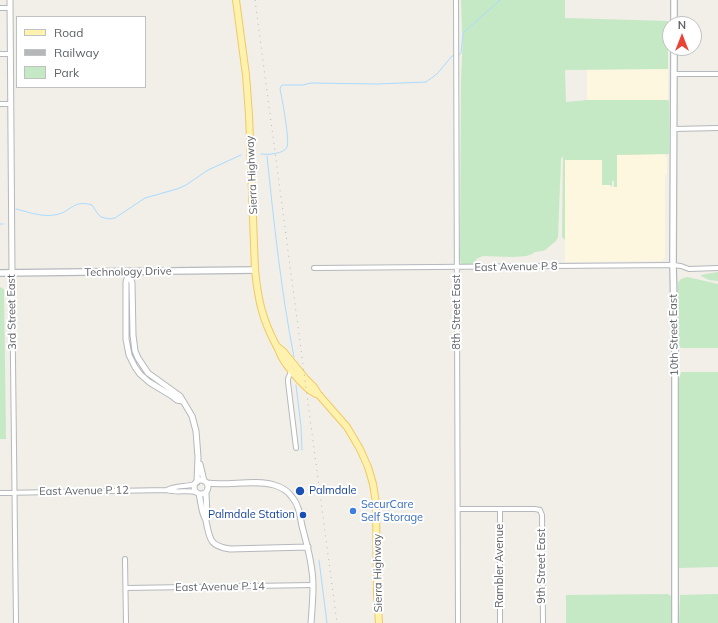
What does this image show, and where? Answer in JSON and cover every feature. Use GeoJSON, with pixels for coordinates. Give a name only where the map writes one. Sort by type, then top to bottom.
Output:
{"type":"FeatureCollection","features":[{"type":"Feature","properties":{"kind":"main road","name":"Sierra Highway"},"geometry":{"type":"LineString","coordinates":[[236,0],[246,75],[249,115],[257,294],[269,330],[286,365],[314,393],[319,395]]}},
{"type":"Feature","properties":{"kind":"main road"},"geometry":{"type":"LineString","coordinates":[[674,0],[674,16]]}},
{"type":"Feature","properties":{"kind":"main road","name":"10th Street East"},"geometry":{"type":"LineString","coordinates":[[674,56],[673,266],[675,353],[675,623]]}},
{"type":"Feature","properties":{"kind":"main road","name":"Technology Drive"},"geometry":{"type":"LineString","coordinates":[[0,273],[255,270]]}},
{"type":"Feature","properties":{"kind":"main road","name":"Sierra Highway"},"geometry":{"type":"LineString","coordinates":[[277,346],[283,351],[347,427],[360,449],[368,467],[373,484],[377,509],[377,594],[379,623]]}},
{"type":"Feature","properties":{"kind":"street","name":"3rd Street East"},"geometry":{"type":"LineString","coordinates":[[10,0],[16,623]]}},
{"type":"Feature","properties":{"kind":"street","name":"8th Street East"},"geometry":{"type":"LineString","coordinates":[[456,0],[458,623]]}},
{"type":"Feature","properties":{"kind":"street"},"geometry":{"type":"LineString","coordinates":[[0,8],[10,8]]}},
{"type":"Feature","properties":{"kind":"street"},"geometry":{"type":"LineString","coordinates":[[0,54],[10,54]]}},
{"type":"Feature","properties":{"kind":"street"},"geometry":{"type":"LineString","coordinates":[[674,74],[718,74]]}},
{"type":"Feature","properties":{"kind":"street"},"geometry":{"type":"LineString","coordinates":[[0,104],[11,104]]}},
{"type":"Feature","properties":{"kind":"street"},"geometry":{"type":"LineString","coordinates":[[674,129],[718,128]]}},
{"type":"Feature","properties":{"kind":"street","name":"East Avenue P 8"},"geometry":{"type":"LineString","coordinates":[[314,268],[673,266],[681,266],[689,269],[718,268]]}},
{"type":"Feature","properties":{"kind":"street"},"geometry":{"type":"LineString","coordinates":[[129,272],[126,282],[126,340],[129,355],[140,374],[149,382],[177,400],[182,401],[192,416],[196,431],[198,458],[196,483],[194,488],[201,501],[203,515],[206,519]]}},
{"type":"Feature","properties":{"kind":"street"},"geometry":{"type":"LineString","coordinates":[[291,371],[288,382],[296,448]]}},
{"type":"Feature","properties":{"kind":"street"},"geometry":{"type":"LineString","coordinates":[[198,458],[209,487],[206,493],[206,519],[208,533],[211,541],[215,545],[230,549],[308,547]]}},
{"type":"Feature","properties":{"kind":"street"},"geometry":{"type":"LineString","coordinates":[[196,483],[199,481],[217,484],[268,484],[280,487],[294,498],[298,507],[312,568],[313,601],[310,623]]}},
{"type":"Feature","properties":{"kind":"street","name":"East Avenue P 12"},"geometry":{"type":"LineString","coordinates":[[167,490],[171,487],[188,486],[196,483]]}},
{"type":"Feature","properties":{"kind":"street","name":"East Avenue P 12"},"geometry":{"type":"LineString","coordinates":[[0,493],[167,490],[188,490],[197,493]]}},
{"type":"Feature","properties":{"kind":"street"},"geometry":{"type":"LineString","coordinates":[[197,493],[206,493]]}},
{"type":"Feature","properties":{"kind":"street","name":"9th Street East"},"geometry":{"type":"LineString","coordinates":[[500,509],[535,508],[540,510],[542,515],[543,623]]}},
{"type":"Feature","properties":{"kind":"street"},"geometry":{"type":"LineString","coordinates":[[458,509],[500,509]]}},
{"type":"Feature","properties":{"kind":"street","name":"Rambler Avenue"},"geometry":{"type":"LineString","coordinates":[[500,509],[500,623]]}},
{"type":"Feature","properties":{"kind":"street"},"geometry":{"type":"LineString","coordinates":[[125,559],[126,623]]}},
{"type":"Feature","properties":{"kind":"street","name":"East Avenue P 14"},"geometry":{"type":"LineString","coordinates":[[126,588],[313,585]]}},
{"type":"Feature","properties":{"kind":"shaded area"},"geometry":{"type":"Polygon","coordinates":[[[587,69],[668,69],[667,100],[587,100],[587,69]]]}},
{"type":"Feature","properties":{"kind":"shaded area"},"geometry":{"type":"Polygon","coordinates":[[[665,154],[665,157],[667,157],[667,174],[665,176],[664,259],[662,261],[565,262],[565,160],[602,160],[612,187],[617,187],[617,155],[665,154]]]}},
{"type":"Feature","properties":{"kind":"green space"},"geometry":{"type":"Polygon","coordinates":[[[461,0],[565,0],[565,18],[662,21],[662,56],[668,56],[668,69],[565,70],[566,102],[587,100],[669,101],[669,154],[617,155],[617,187],[614,187],[614,181],[612,181],[612,187],[610,185],[602,185],[602,160],[565,160],[565,240],[562,237],[563,156],[561,159],[558,237],[556,241],[545,250],[526,256],[483,256],[476,259],[476,264],[461,265],[459,250],[462,32],[461,0]]]}},
{"type":"Feature","properties":{"kind":"green space"},"geometry":{"type":"Polygon","coordinates":[[[718,272],[718,281],[709,280],[701,276],[701,275],[718,272]]]}},
{"type":"Feature","properties":{"kind":"green space"},"geometry":{"type":"Polygon","coordinates":[[[687,277],[718,284],[718,348],[681,348],[679,346],[677,320],[678,282],[687,277]]]}},
{"type":"Feature","properties":{"kind":"green space"},"geometry":{"type":"Polygon","coordinates":[[[0,287],[4,289],[6,439],[0,439],[0,287]]]}},
{"type":"Feature","properties":{"kind":"green space"},"geometry":{"type":"Polygon","coordinates":[[[681,372],[718,372],[718,567],[679,568],[678,383],[681,372]]]}},
{"type":"Feature","properties":{"kind":"green space"},"geometry":{"type":"Polygon","coordinates":[[[668,594],[672,597],[672,623],[566,623],[566,595],[668,594]]]}},
{"type":"Feature","properties":{"kind":"green space"},"geometry":{"type":"Polygon","coordinates":[[[718,594],[718,623],[679,623],[680,595],[718,594]]]}},
{"type":"Feature","properties":{"kind":"waterway"},"geometry":{"type":"LineString","coordinates":[[458,55],[461,53],[463,33],[500,0]]}},
{"type":"Feature","properties":{"kind":"waterway"},"geometry":{"type":"LineString","coordinates":[[261,154],[279,153],[287,147],[288,143],[280,89],[281,86],[311,83],[377,84],[426,82],[437,74],[452,56],[455,55]]}},
{"type":"Feature","properties":{"kind":"waterway"},"geometry":{"type":"LineString","coordinates":[[16,209],[35,214],[54,215],[60,214],[76,205],[85,204],[92,205],[101,217],[109,219],[115,218],[145,198],[186,185],[208,170],[241,155]]}},
{"type":"Feature","properties":{"kind":"waterway"},"geometry":{"type":"LineString","coordinates":[[267,156],[275,232],[294,357]]}},
{"type":"Feature","properties":{"kind":"waterway"},"geometry":{"type":"LineString","coordinates":[[296,385],[301,426],[302,450]]}},
{"type":"Feature","properties":{"kind":"waterway"},"geometry":{"type":"LineString","coordinates":[[319,560],[327,623]]}},
{"type":"Feature","properties":{"kind":"railway"},"geometry":{"type":"LineString","coordinates":[[255,0],[337,623]]}},
{"type":"Feature","properties":{"kind":"place","name":"Palmdale"},"geometry":{"type":"Point","coordinates":[300,491]}},
{"type":"Feature","properties":{"kind":"place","name":"SecurCare Self Storage"},"geometry":{"type":"Point","coordinates":[353,511]}},
{"type":"Feature","properties":{"kind":"place","name":"Palmdale Station"},"geometry":{"type":"Point","coordinates":[303,515]}}]}
